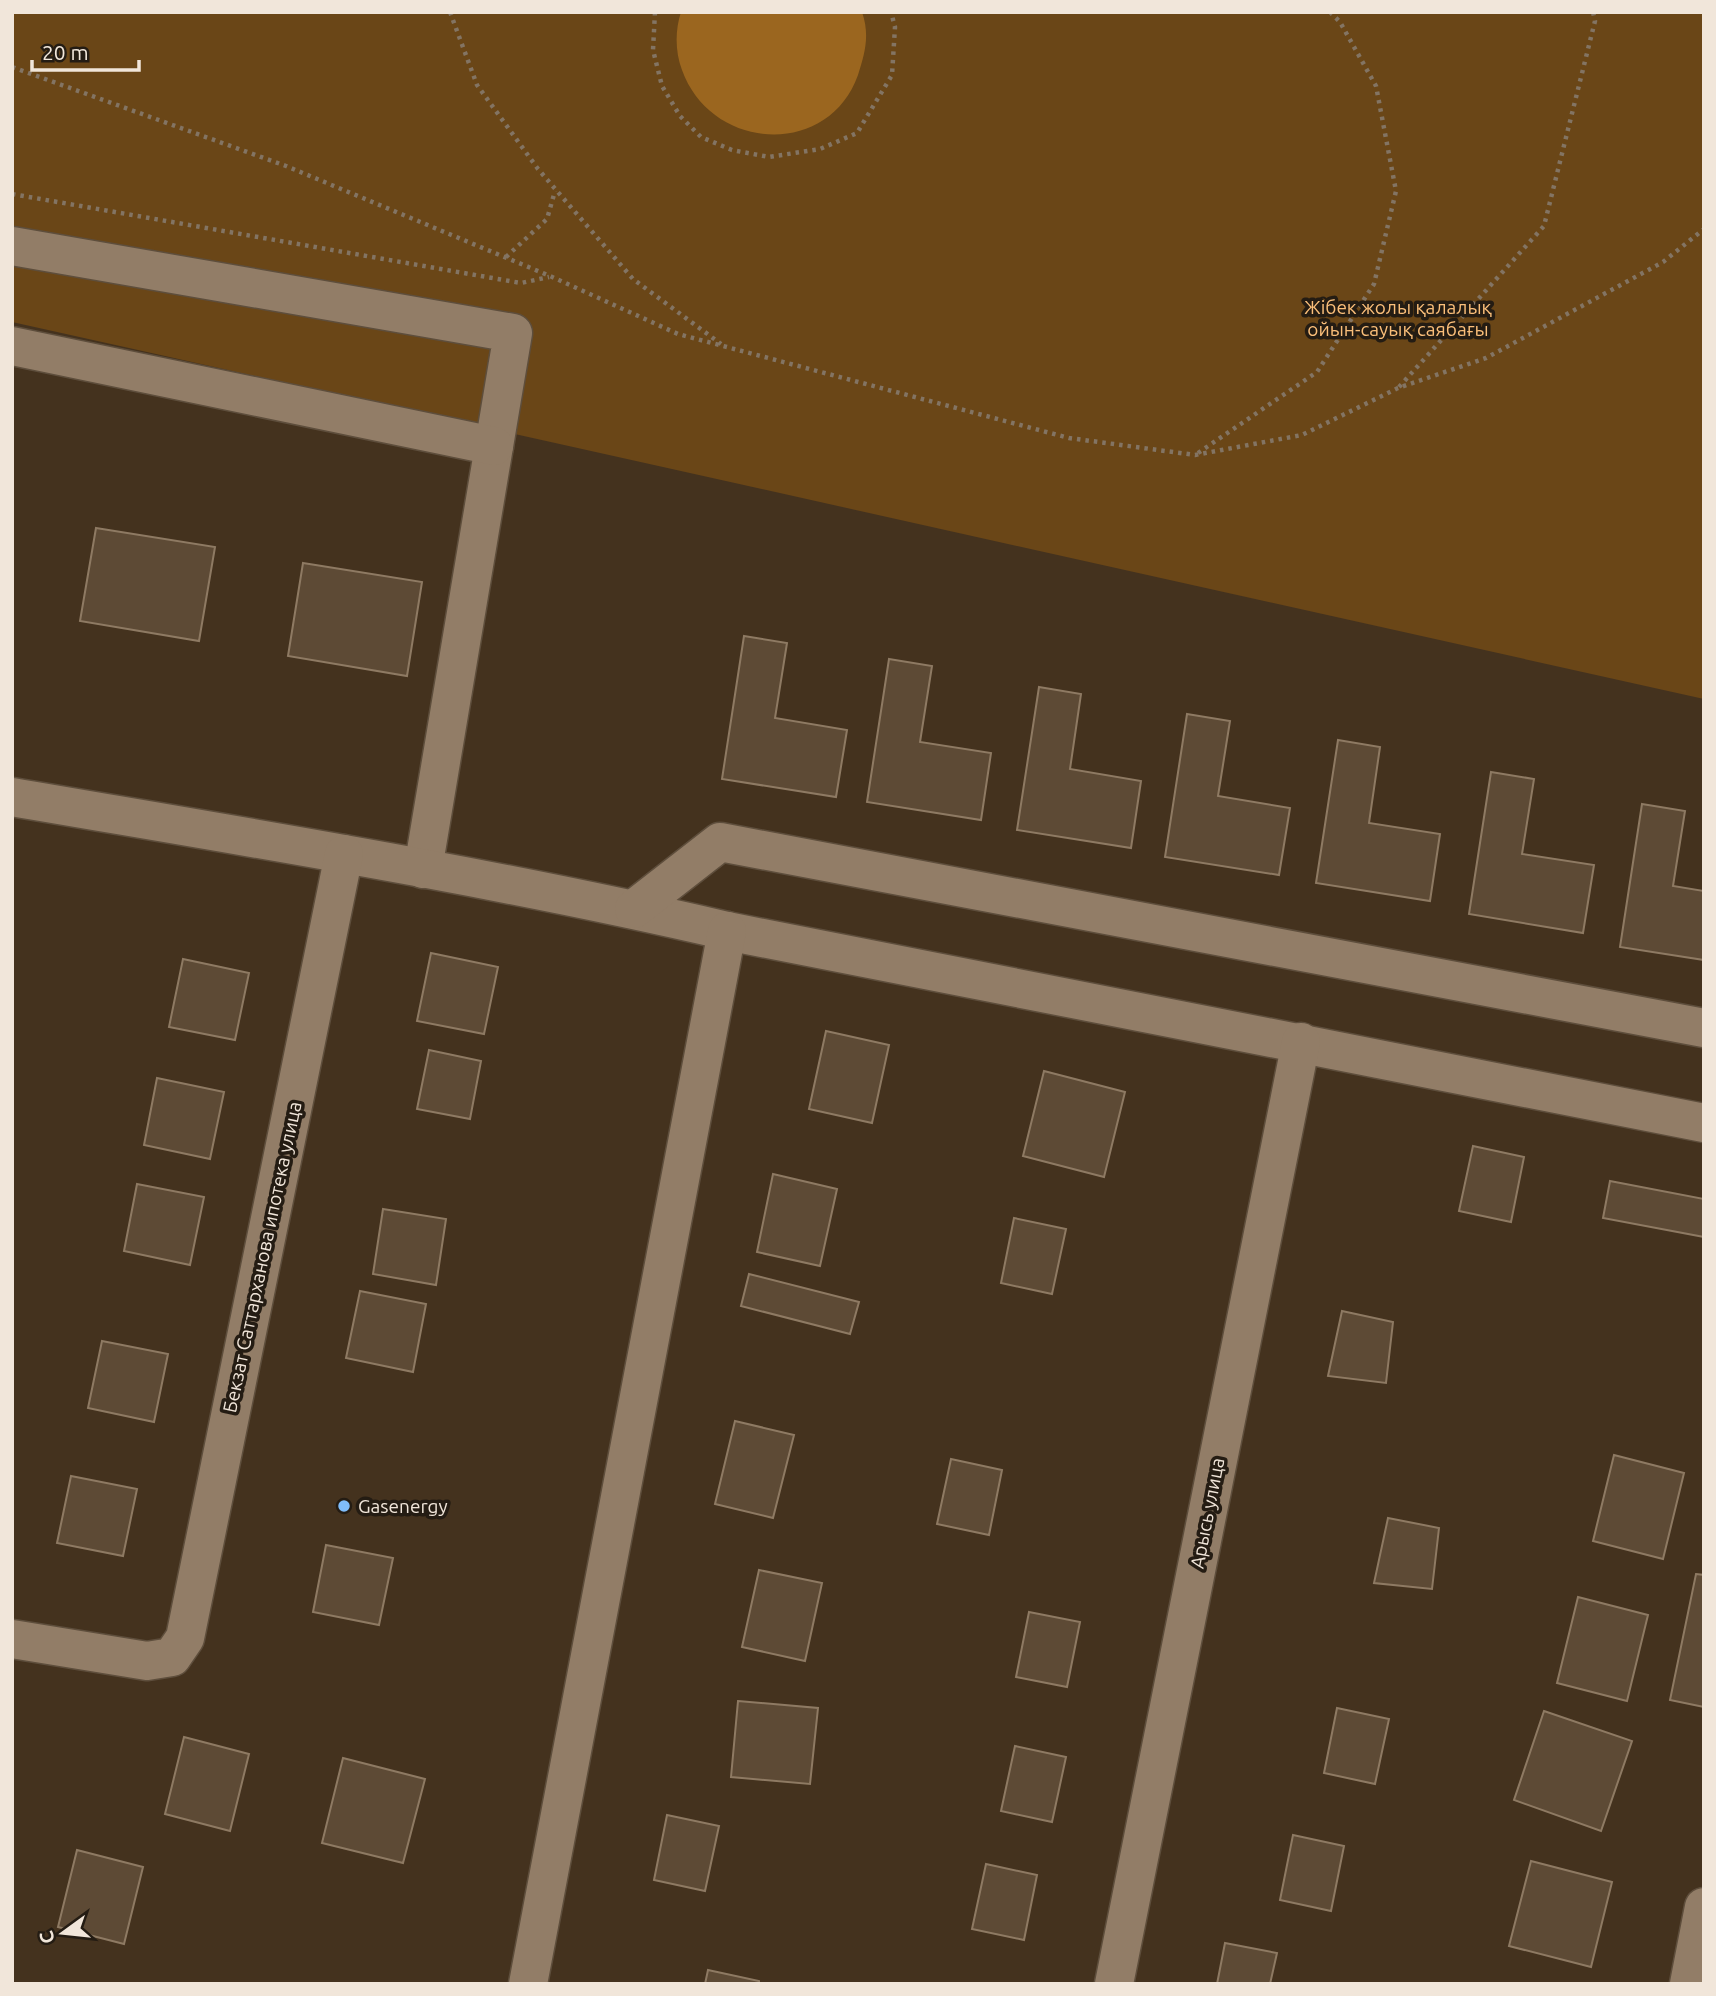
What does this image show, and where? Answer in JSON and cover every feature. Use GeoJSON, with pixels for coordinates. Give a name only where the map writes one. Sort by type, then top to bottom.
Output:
{"type":"FeatureCollection","features":[{"type":"Feature","properties":{"kind":"street"},"geometry":{"type":"LineString","coordinates":[[12,246],[513,333],[423,869]]}},
{"type":"Feature","properties":{"kind":"street"},"geometry":{"type":"LineString","coordinates":[[12,346],[494,446]]}},
{"type":"Feature","properties":{"kind":"street"},"geometry":{"type":"LineString","coordinates":[[12,797],[344,854],[634,909],[727,931],[1704,1123]]}},
{"type":"Feature","properties":{"kind":"street"},"geometry":{"type":"LineString","coordinates":[[634,909],[720,842],[1704,1028]]}},
{"type":"Feature","properties":{"kind":"street","name":"Бекзат Саттарханова ипотека улица"},"geometry":{"type":"LineString","coordinates":[[12,1639],[147,1661],[172,1657],[185,1638],[344,854]]}},
{"type":"Feature","properties":{"kind":"street"},"geometry":{"type":"LineString","coordinates":[[528,1984],[727,931]]}},
{"type":"Feature","properties":{"kind":"street","name":"Арысь улица"},"geometry":{"type":"LineString","coordinates":[[1114,1984],[1301,1042]]}},
{"type":"Feature","properties":{"kind":"street"},"geometry":{"type":"LineString","coordinates":[[1689,1984],[1704,1907]]}},
{"type":"Feature","properties":{"kind":"path"},"geometry":{"type":"LineString","coordinates":[[450,12],[477,85],[556,190],[632,279],[724,346]]}},
{"type":"Feature","properties":{"kind":"path"},"geometry":{"type":"LineString","coordinates":[[655,12],[653,50],[662,86],[680,116],[701,136],[732,150],[769,157],[820,149],[857,133],[892,75],[895,27],[891,12]]}},
{"type":"Feature","properties":{"kind":"path"},"geometry":{"type":"LineString","coordinates":[[1195,455],[1317,372],[1374,284],[1396,191],[1376,86],[1340,22],[1329,12]]}},
{"type":"Feature","properties":{"kind":"path"},"geometry":{"type":"LineString","coordinates":[[1398,388],[1544,226],[1595,21],[1594,12]]}},
{"type":"Feature","properties":{"kind":"path"},"geometry":{"type":"LineString","coordinates":[[12,67],[286,166],[550,276],[678,334],[1069,438],[1195,455],[1301,435],[1398,388],[1486,358],[1663,262],[1704,229]]}},
{"type":"Feature","properties":{"kind":"path"},"geometry":{"type":"LineString","coordinates":[[505,258],[547,219],[556,190]]}},
{"type":"Feature","properties":{"kind":"path"},"geometry":{"type":"LineString","coordinates":[[12,194],[521,283],[550,276]]}},
{"type":"Feature","properties":{"kind":"green space","name":"Жібек жолы қалалық ойын-сауық саябағы"},"geometry":{"type":"Polygon","coordinates":[[[12,12],[1704,12],[1704,699],[12,322],[12,12]]]}},
{"type":"Feature","properties":{"kind":"shaded area"},"geometry":{"type":"Polygon","coordinates":[[[681,12],[862,12],[866,28],[863,59],[858,75],[843,102],[822,121],[797,132],[770,134],[743,129],[718,117],[697,97],[682,70],[677,41],[681,12]]]}},
{"type":"Feature","properties":{"kind":"building"},"geometry":{"type":"Polygon","coordinates":[[[96,528],[215,547],[199,641],[80,621],[96,528]]]}},
{"type":"Feature","properties":{"kind":"building"},"geometry":{"type":"Polygon","coordinates":[[[303,563],[422,582],[407,676],[288,656],[303,563]]]}},
{"type":"Feature","properties":{"kind":"building"},"geometry":{"type":"Polygon","coordinates":[[[744,636],[787,643],[775,718],[847,730],[836,797],[722,779],[744,636]]]}},
{"type":"Feature","properties":{"kind":"building"},"geometry":{"type":"Polygon","coordinates":[[[889,659],[932,666],[920,742],[991,753],[981,820],[867,802],[889,659]]]}},
{"type":"Feature","properties":{"kind":"building"},"geometry":{"type":"Polygon","coordinates":[[[1039,687],[1081,694],[1070,769],[1141,781],[1131,848],[1017,830],[1039,687]]]}},
{"type":"Feature","properties":{"kind":"building"},"geometry":{"type":"Polygon","coordinates":[[[1187,714],[1230,721],[1218,796],[1290,808],[1279,875],[1165,857],[1187,714]]]}},
{"type":"Feature","properties":{"kind":"building"},"geometry":{"type":"Polygon","coordinates":[[[1338,740],[1380,747],[1369,823],[1440,834],[1430,901],[1316,883],[1338,740]]]}},
{"type":"Feature","properties":{"kind":"building"},"geometry":{"type":"Polygon","coordinates":[[[1491,772],[1534,779],[1522,854],[1594,865],[1583,933],[1469,914],[1491,772]]]}},
{"type":"Feature","properties":{"kind":"building"},"geometry":{"type":"Polygon","coordinates":[[[1642,804],[1685,811],[1673,886],[1704,891],[1704,960],[1620,947],[1642,804]]]}},
{"type":"Feature","properties":{"kind":"building"},"geometry":{"type":"Polygon","coordinates":[[[431,953],[498,967],[484,1034],[417,1021],[431,953]]]}},
{"type":"Feature","properties":{"kind":"building"},"geometry":{"type":"Polygon","coordinates":[[[183,959],[249,973],[235,1040],[169,1027],[183,959]]]}},
{"type":"Feature","properties":{"kind":"building"},"geometry":{"type":"Polygon","coordinates":[[[826,1031],[889,1045],[872,1123],[809,1109],[826,1031]]]}},
{"type":"Feature","properties":{"kind":"building"},"geometry":{"type":"Polygon","coordinates":[[[429,1050],[481,1061],[470,1119],[417,1109],[429,1050]]]}},
{"type":"Feature","properties":{"kind":"building"},"geometry":{"type":"Polygon","coordinates":[[[1044,1071],[1125,1092],[1104,1177],[1023,1156],[1044,1071]]]}},
{"type":"Feature","properties":{"kind":"building"},"geometry":{"type":"Polygon","coordinates":[[[157,1078],[224,1092],[210,1159],[144,1145],[157,1078]]]}},
{"type":"Feature","properties":{"kind":"building"},"geometry":{"type":"Polygon","coordinates":[[[1473,1146],[1524,1157],[1511,1222],[1459,1211],[1473,1146]]]}},
{"type":"Feature","properties":{"kind":"building"},"geometry":{"type":"Polygon","coordinates":[[[773,1174],[837,1189],[820,1266],[757,1252],[773,1174]]]}},
{"type":"Feature","properties":{"kind":"building"},"geometry":{"type":"Polygon","coordinates":[[[1610,1181],[1704,1199],[1704,1237],[1603,1218],[1610,1181]]]}},
{"type":"Feature","properties":{"kind":"building"},"geometry":{"type":"Polygon","coordinates":[[[137,1184],[204,1197],[190,1265],[124,1251],[137,1184]]]}},
{"type":"Feature","properties":{"kind":"building"},"geometry":{"type":"Polygon","coordinates":[[[383,1209],[446,1219],[436,1285],[373,1274],[383,1209]]]}},
{"type":"Feature","properties":{"kind":"building"},"geometry":{"type":"Polygon","coordinates":[[[1014,1218],[1066,1229],[1052,1294],[1001,1283],[1014,1218]]]}},
{"type":"Feature","properties":{"kind":"building"},"geometry":{"type":"Polygon","coordinates":[[[749,1274],[859,1302],[850,1334],[741,1306],[749,1274]]]}},
{"type":"Feature","properties":{"kind":"building"},"geometry":{"type":"Polygon","coordinates":[[[360,1291],[426,1304],[413,1372],[346,1358],[360,1291]]]}},
{"type":"Feature","properties":{"kind":"building"},"geometry":{"type":"Polygon","coordinates":[[[1342,1311],[1393,1322],[1386,1383],[1328,1376],[1342,1311]]]}},
{"type":"Feature","properties":{"kind":"building"},"geometry":{"type":"Polygon","coordinates":[[[102,1341],[168,1354],[154,1422],[88,1408],[102,1341]]]}},
{"type":"Feature","properties":{"kind":"building"},"geometry":{"type":"Polygon","coordinates":[[[735,1421],[794,1435],[773,1518],[715,1504],[735,1421]]]}},
{"type":"Feature","properties":{"kind":"building"},"geometry":{"type":"Polygon","coordinates":[[[1614,1455],[1684,1473],[1663,1559],[1593,1541],[1614,1455]]]}},
{"type":"Feature","properties":{"kind":"building"},"geometry":{"type":"Polygon","coordinates":[[[951,1459],[1002,1470],[989,1535],[937,1524],[951,1459]]]}},
{"type":"Feature","properties":{"kind":"building"},"geometry":{"type":"Polygon","coordinates":[[[71,1476],[137,1489],[123,1556],[57,1543],[71,1476]]]}},
{"type":"Feature","properties":{"kind":"building"},"geometry":{"type":"Polygon","coordinates":[[[1388,1518],[1439,1528],[1432,1589],[1374,1583],[1388,1518]]]}},
{"type":"Feature","properties":{"kind":"building"},"geometry":{"type":"Polygon","coordinates":[[[326,1545],[393,1558],[379,1625],[313,1612],[326,1545]]]}},
{"type":"Feature","properties":{"kind":"building"},"geometry":{"type":"Polygon","coordinates":[[[759,1570],[822,1583],[805,1661],[742,1647],[759,1570]]]}},
{"type":"Feature","properties":{"kind":"building"},"geometry":{"type":"Polygon","coordinates":[[[1696,1574],[1704,1575],[1704,1707],[1670,1700],[1696,1574]]]}},
{"type":"Feature","properties":{"kind":"building"},"geometry":{"type":"Polygon","coordinates":[[[1578,1597],[1648,1615],[1627,1701],[1557,1683],[1578,1597]]]}},
{"type":"Feature","properties":{"kind":"building"},"geometry":{"type":"Polygon","coordinates":[[[1029,1612],[1080,1622],[1067,1687],[1016,1677],[1029,1612]]]}},
{"type":"Feature","properties":{"kind":"building"},"geometry":{"type":"Polygon","coordinates":[[[738,1701],[818,1708],[810,1784],[731,1777],[738,1701]]]}},
{"type":"Feature","properties":{"kind":"building"},"geometry":{"type":"Polygon","coordinates":[[[1337,1708],[1389,1719],[1375,1784],[1324,1773],[1337,1708]]]}},
{"type":"Feature","properties":{"kind":"building"},"geometry":{"type":"Polygon","coordinates":[[[1544,1711],[1632,1741],[1601,1831],[1514,1800],[1544,1711]]]}},
{"type":"Feature","properties":{"kind":"building"},"geometry":{"type":"Polygon","coordinates":[[[184,1737],[249,1754],[230,1831],[165,1814],[184,1737]]]}},
{"type":"Feature","properties":{"kind":"building"},"geometry":{"type":"Polygon","coordinates":[[[1015,1746],[1066,1757],[1052,1822],[1001,1811],[1015,1746]]]}},
{"type":"Feature","properties":{"kind":"building"},"geometry":{"type":"Polygon","coordinates":[[[343,1758],[425,1779],[403,1863],[322,1843],[343,1758]]]}},
{"type":"Feature","properties":{"kind":"building"},"geometry":{"type":"Polygon","coordinates":[[[667,1815],[719,1826],[705,1891],[654,1880],[667,1815]]]}},
{"type":"Feature","properties":{"kind":"building"},"geometry":{"type":"Polygon","coordinates":[[[1293,1835],[1344,1846],[1331,1911],[1280,1900],[1293,1835]]]}},
{"type":"Feature","properties":{"kind":"building"},"geometry":{"type":"Polygon","coordinates":[[[77,1850],[143,1867],[124,1944],[58,1927],[77,1850]]]}},
{"type":"Feature","properties":{"kind":"building"},"geometry":{"type":"Polygon","coordinates":[[[1531,1861],[1612,1882],[1591,1967],[1509,1946],[1531,1861]]]}},
{"type":"Feature","properties":{"kind":"building"},"geometry":{"type":"Polygon","coordinates":[[[986,1864],[1037,1875],[1024,1940],[972,1929],[986,1864]]]}},
{"type":"Feature","properties":{"kind":"building"},"geometry":{"type":"Polygon","coordinates":[[[1225,1943],[1277,1953],[1270,1984],[1217,1984],[1225,1943]]]}},
{"type":"Feature","properties":{"kind":"building"},"geometry":{"type":"Polygon","coordinates":[[[708,1970],[759,1981],[759,1984],[705,1984],[708,1970]]]}},
{"type":"Feature","properties":{"kind":"place","name":"Gasenergy"},"geometry":{"type":"Point","coordinates":[344,1506]}}]}
